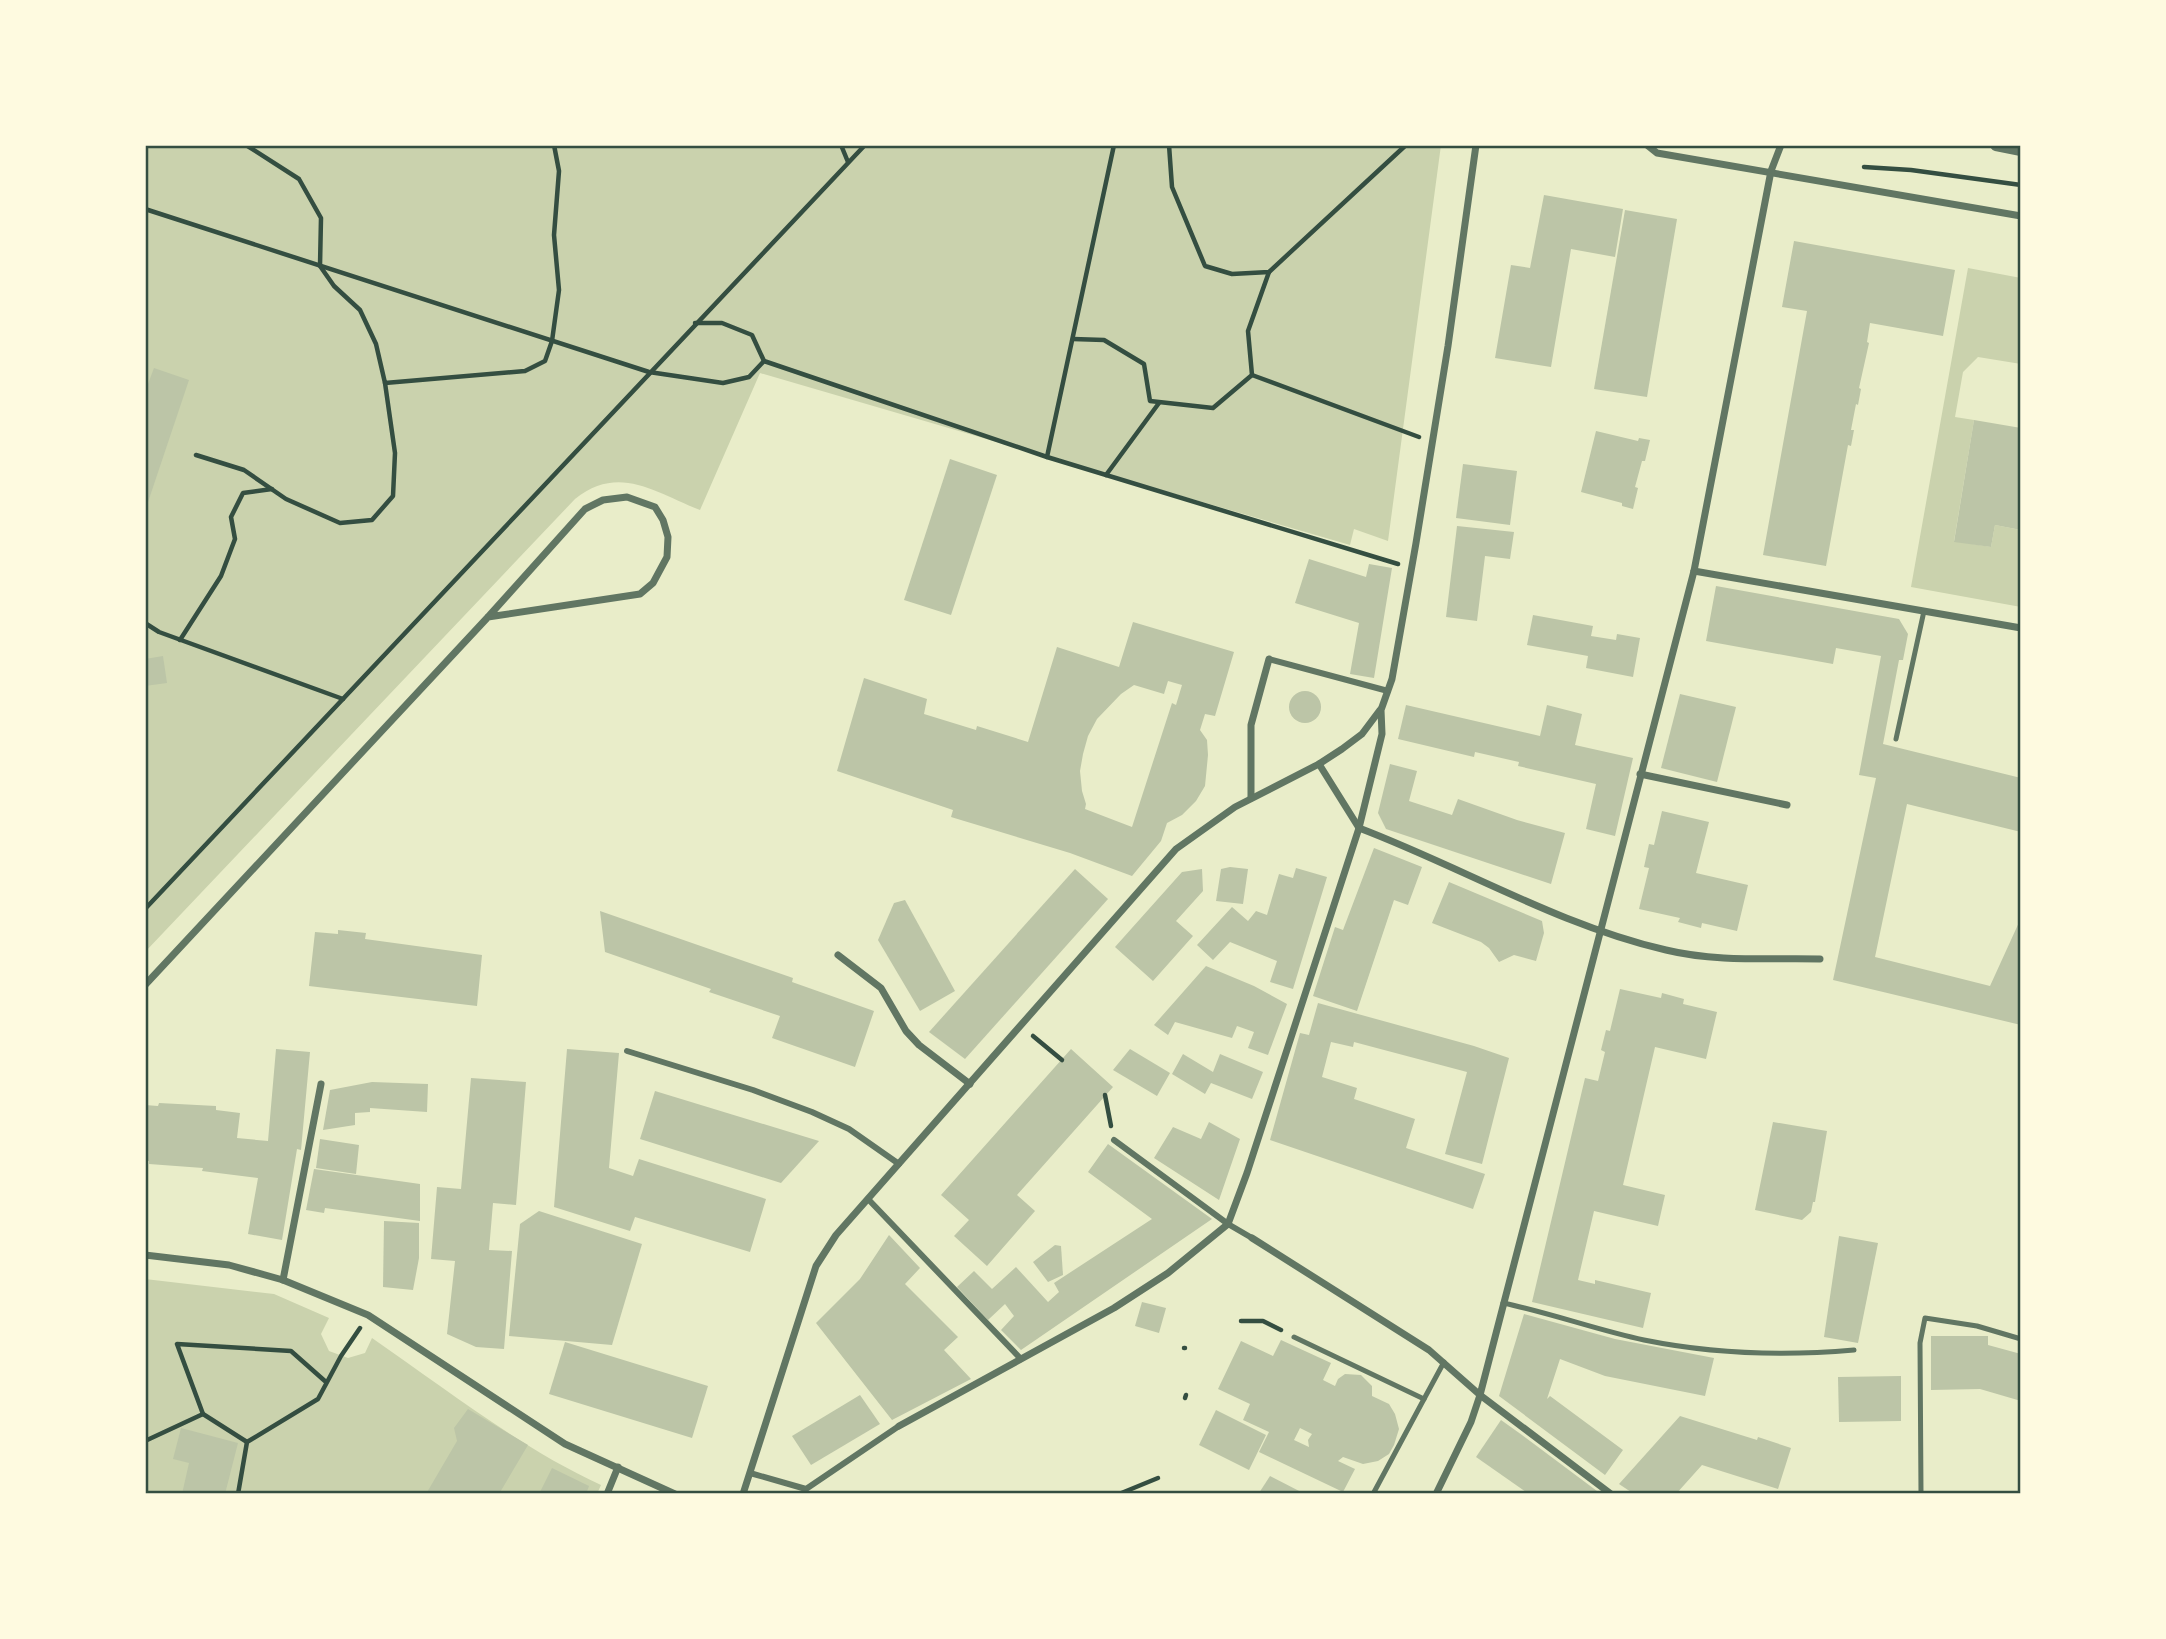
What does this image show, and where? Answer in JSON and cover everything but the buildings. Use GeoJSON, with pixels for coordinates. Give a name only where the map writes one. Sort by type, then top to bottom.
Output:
{"type":"FeatureCollection","features":[{"type":"Feature","properties":{"kind":"street"},"geometry":{"type":"LineString","coordinates":[[743,1494],[816,1266],[836,1235],[1177,849],[1212,822],[1251,798],[1320,764],[1362,734],[1381,710],[1388,691],[1411,568],[1476,145]]}},
{"type":"Feature","properties":{"kind":"street"},"geometry":{"type":"LineString","coordinates":[[1647,145],[1657,153],[2021,216]]}},
{"type":"Feature","properties":{"kind":"street"},"geometry":{"type":"LineString","coordinates":[[1436,1494],[1471,1422],[1480,1395],[1598,932],[1694,571],[1771,171],[1782,145]]}},
{"type":"Feature","properties":{"kind":"street"},"geometry":{"type":"LineString","coordinates":[[1996,145],[2021,150]]}},
{"type":"Feature","properties":{"kind":"street"},"geometry":{"type":"LineString","coordinates":[[145,985],[585,509],[603,500],[627,497],[655,508],[663,520],[668,537],[667,557],[659,576],[640,594],[488,617]]}},
{"type":"Feature","properties":{"kind":"street"},"geometry":{"type":"LineString","coordinates":[[1694,571],[2021,628]]}},
{"type":"Feature","properties":{"kind":"street"},"geometry":{"type":"LineString","coordinates":[[1251,798],[1251,725],[1269,659],[1388,691]]}},
{"type":"Feature","properties":{"kind":"street"},"geometry":{"type":"LineString","coordinates":[[750,1473],[806,1489],[899,1426],[1114,1308],[1168,1273],[1228,1224],[1359,828],[1382,734],[1381,710]]}},
{"type":"Feature","properties":{"kind":"street"},"geometry":{"type":"LineString","coordinates":[[1320,764],[1359,828],[1598,932],[1668,951],[1732,958],[1820,959]]}},
{"type":"Feature","properties":{"kind":"street"},"geometry":{"type":"LineString","coordinates":[[1640,774],[1787,805]]}},
{"type":"Feature","properties":{"kind":"street"},"geometry":{"type":"LineString","coordinates":[[838,955],[881,988],[906,1031],[919,1045],[970,1084]]}},
{"type":"Feature","properties":{"kind":"street"},"geometry":{"type":"LineString","coordinates":[[627,1051],[753,1090],[812,1112],[849,1129],[899,1164]]}},
{"type":"Feature","properties":{"kind":"street"},"geometry":{"type":"LineString","coordinates":[[283,1280],[321,1084]]}},
{"type":"Feature","properties":{"kind":"street"},"geometry":{"type":"LineString","coordinates":[[1114,1140],[1228,1224],[1429,1350],[1480,1395],[1611,1494]]}},
{"type":"Feature","properties":{"kind":"street"},"geometry":{"type":"LineString","coordinates":[[868,1199],[1021,1359]]}},
{"type":"Feature","properties":{"kind":"street"},"geometry":{"type":"LineString","coordinates":[[145,1255],[229,1265],[283,1280],[368,1315],[565,1444],[675,1494]]}},
{"type":"Feature","properties":{"kind":"street"},"geometry":{"type":"LineString","coordinates":[[607,1494],[618,1467]]}},
{"type":"Feature","properties":{"kind":"lane"},"geometry":{"type":"LineString","coordinates":[[1896,739],[1924,611]]}},
{"type":"Feature","properties":{"kind":"lane"},"geometry":{"type":"LineString","coordinates":[[1503,1303],[1641,1339],[1683,1347],[1784,1354],[1854,1350]]}},
{"type":"Feature","properties":{"kind":"lane"},"geometry":{"type":"LineString","coordinates":[[1921,1494],[1920,1343],[1925,1318],[1977,1326],[2021,1339]]}},
{"type":"Feature","properties":{"kind":"lane"},"geometry":{"type":"LineString","coordinates":[[1294,1337],[1424,1399]]}},
{"type":"Feature","properties":{"kind":"lane"},"geometry":{"type":"LineString","coordinates":[[1373,1494],[1444,1362]]}},
{"type":"Feature","properties":{"kind":"path"},"geometry":{"type":"LineString","coordinates":[[196,455],[244,470],[286,499],[340,523],[372,520],[393,496],[395,453],[385,383],[376,344],[360,310],[334,286],[320,266],[321,218],[299,179],[246,145]]}},
{"type":"Feature","properties":{"kind":"path"},"geometry":{"type":"LineString","coordinates":[[385,383],[525,371],[545,361],[552,341],[558,290],[554,235],[558,171],[554,145]]}},
{"type":"Feature","properties":{"kind":"path"},"geometry":{"type":"LineString","coordinates":[[841,145],[848,162]]}},
{"type":"Feature","properties":{"kind":"path"},"geometry":{"type":"LineString","coordinates":[[145,909],[864,145]]}},
{"type":"Feature","properties":{"kind":"path"},"geometry":{"type":"LineString","coordinates":[[1047,457],[1114,145]]}},
{"type":"Feature","properties":{"kind":"path"},"geometry":{"type":"LineString","coordinates":[[1169,145],[1172,187],[1205,266],[1232,274],[1269,272]]}},
{"type":"Feature","properties":{"kind":"path"},"geometry":{"type":"LineString","coordinates":[[1252,375],[1248,331],[1269,272],[1406,145]]}},
{"type":"Feature","properties":{"kind":"path"},"geometry":{"type":"LineString","coordinates":[[1864,167],[1911,170],[2021,185]]}},
{"type":"Feature","properties":{"kind":"path"},"geometry":{"type":"LineString","coordinates":[[145,209],[649,372],[723,383],[749,377],[764,361]]}},
{"type":"Feature","properties":{"kind":"path"},"geometry":{"type":"LineString","coordinates":[[695,323],[722,323],[752,335],[764,361],[1047,457],[1411,568]]}},
{"type":"Feature","properties":{"kind":"path"},"geometry":{"type":"LineString","coordinates":[[1073,339],[1104,340],[1144,364],[1150,401],[1213,408],[1252,375]]}},
{"type":"Feature","properties":{"kind":"path"},"geometry":{"type":"LineString","coordinates":[[1252,375],[1432,441]]}},
{"type":"Feature","properties":{"kind":"path"},"geometry":{"type":"LineString","coordinates":[[1106,475],[1159,402]]}},
{"type":"Feature","properties":{"kind":"path"},"geometry":{"type":"LineString","coordinates":[[180,640],[221,576],[234,539],[231,517],[243,493],[273,489]]}},
{"type":"Feature","properties":{"kind":"path"},"geometry":{"type":"LineString","coordinates":[[145,623],[159,632],[344,699]]}},
{"type":"Feature","properties":{"kind":"path"},"geometry":{"type":"LineString","coordinates":[[1021,1026],[1062,1060]]}},
{"type":"Feature","properties":{"kind":"path"},"geometry":{"type":"LineString","coordinates":[[1105,1095],[1114,1140]]}},
{"type":"Feature","properties":{"kind":"path"},"geometry":{"type":"LineString","coordinates":[[238,1494],[247,1442],[318,1399],[341,1356],[368,1315]]}},
{"type":"Feature","properties":{"kind":"path"},"geometry":{"type":"LineString","coordinates":[[1241,1321],[1263,1321],[1294,1337]]}},
{"type":"Feature","properties":{"kind":"path"},"geometry":{"type":"LineString","coordinates":[[247,1442],[203,1414],[177,1344],[291,1351],[327,1382]]}},
{"type":"Feature","properties":{"kind":"path"},"geometry":{"type":"LineString","coordinates":[[145,1441],[203,1414]]}},
{"type":"Feature","properties":{"kind":"path"},"geometry":{"type":"LineString","coordinates":[[1119,1494],[1158,1478]]}},
{"type":"Feature","properties":{"kind":"green space"},"geometry":{"type":"Polygon","coordinates":[[[145,145],[1441,145],[1388,541],[1354,529],[1350,545],[760,373],[700,510],[652,489],[622,482],[607,483],[575,499],[145,952],[145,145]]]}},
{"type":"Feature","properties":{"kind":"green space"},"geometry":{"type":"Polygon","coordinates":[[[1968,268],[2021,278],[2021,364],[1978,357],[1963,372],[1955,417],[1974,420],[1954,541],[1991,547],[1995,525],[2021,530],[2021,607],[1911,587],[1968,268]]]}},
{"type":"Feature","properties":{"kind":"green space"},"geometry":{"type":"Polygon","coordinates":[[[145,1279],[274,1294],[329,1318],[321,1334],[329,1351],[348,1358],[365,1353],[372,1338],[512,1435],[601,1485],[597,1494],[145,1494],[145,1279]]]}}]}
